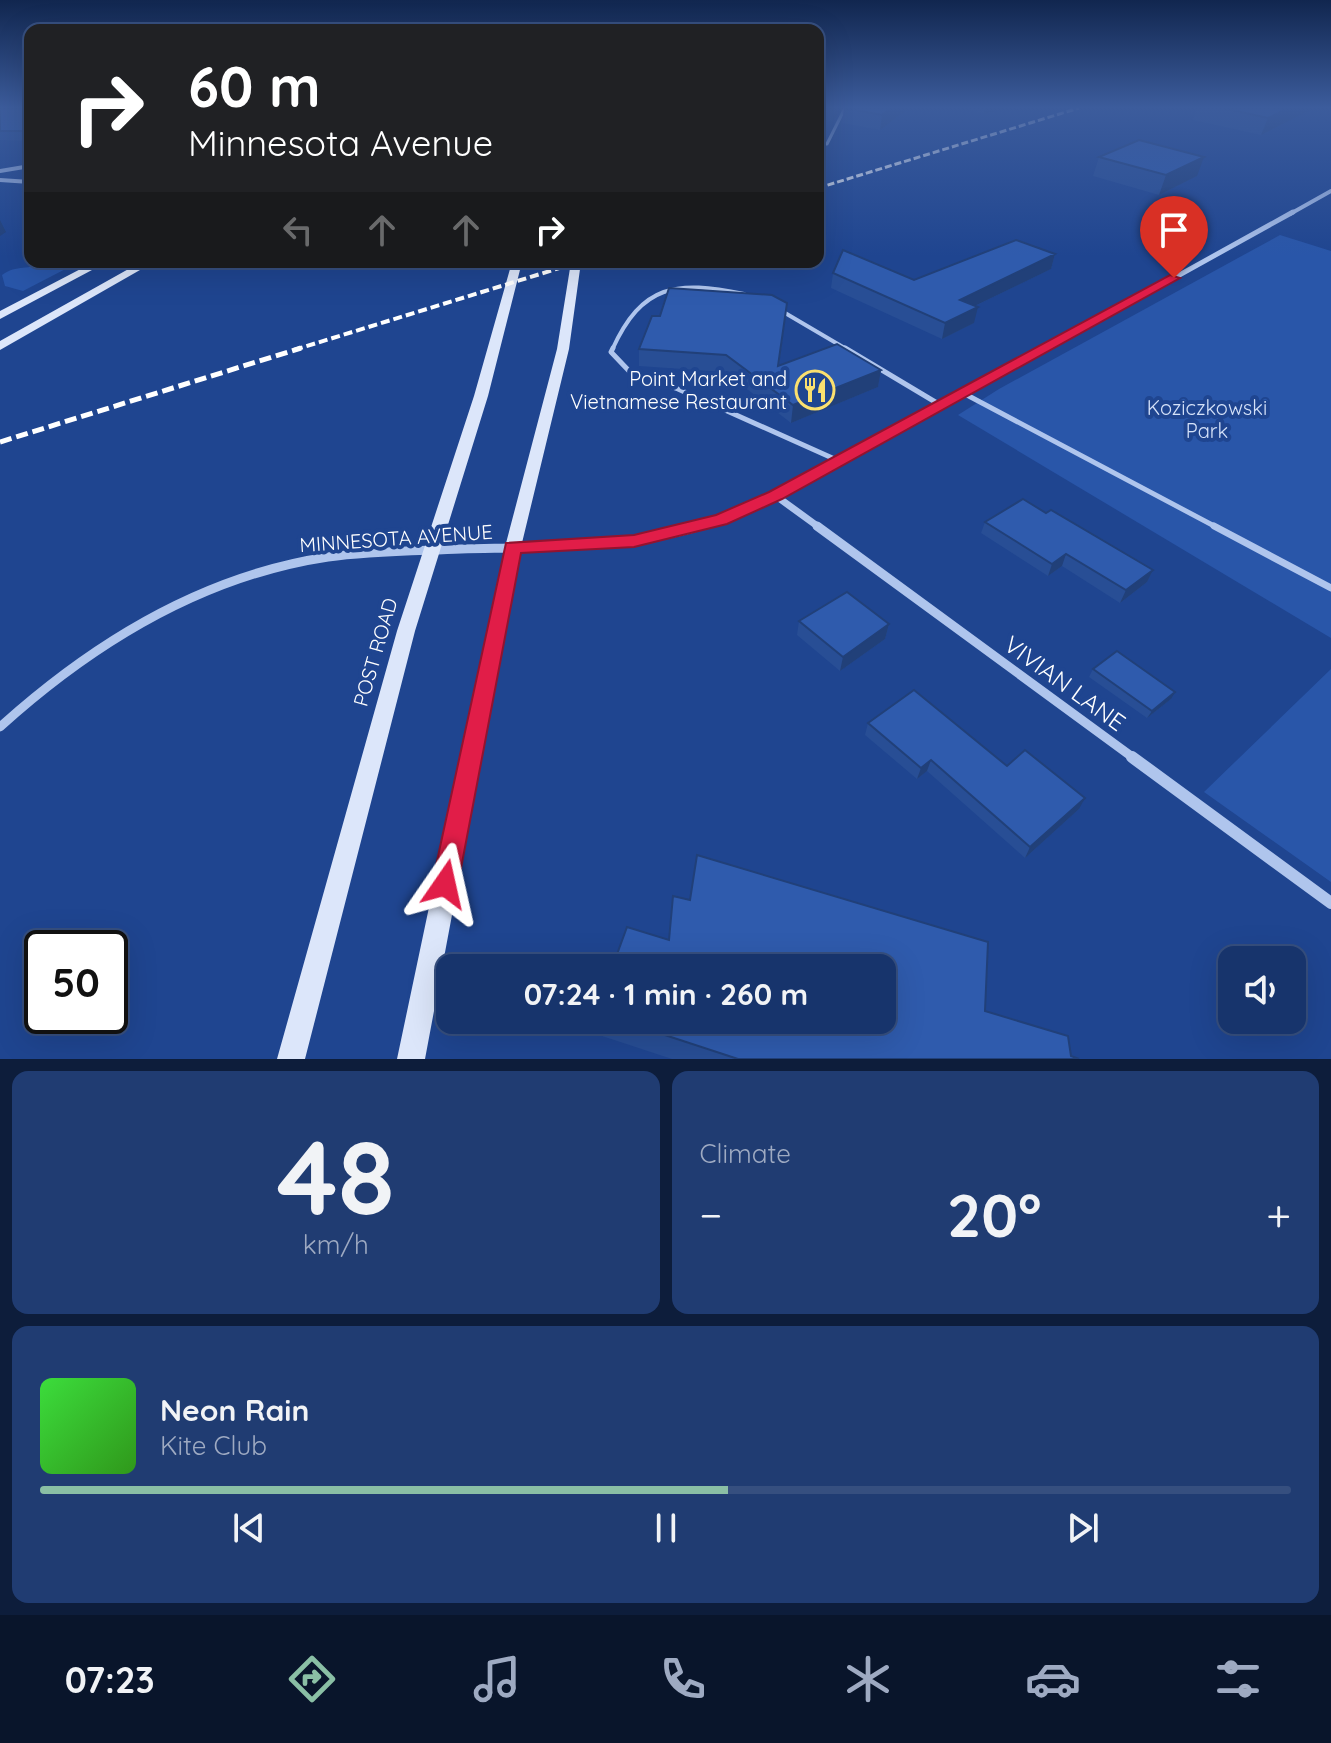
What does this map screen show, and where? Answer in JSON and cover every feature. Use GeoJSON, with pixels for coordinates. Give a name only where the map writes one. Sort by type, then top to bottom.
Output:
{"type":"FeatureCollection","features":[{"type":"Feature","properties":{"kind":"main road"},"geometry":{"type":"LineString","coordinates":[[0,316],[91,268]]}},
{"type":"Feature","properties":{"kind":"main road"},"geometry":{"type":"LineString","coordinates":[[0,346],[138,268]]}},
{"type":"Feature","properties":{"kind":"main road","name":"POST ROAD"},"geometry":{"type":"LineString","coordinates":[[291,1059],[406,631],[481,396],[515,268]]}},
{"type":"Feature","properties":{"kind":"main road"},"geometry":{"type":"LineString","coordinates":[[411,1059],[513,547],[563,349],[575,268]]}},
{"type":"Feature","properties":{"kind":"street"},"geometry":{"type":"LineString","coordinates":[[0,171],[24,167]]}},
{"type":"Feature","properties":{"kind":"street"},"geometry":{"type":"LineString","coordinates":[[0,180],[24,182]]}},
{"type":"Feature","properties":{"kind":"street","name":"MINNESOTA AVENUE"},"geometry":{"type":"LineString","coordinates":[[0,727],[64,670],[197,596],[293,563],[329,557],[634,541],[721,519],[776,496],[1331,191]]}},
{"type":"Feature","properties":{"kind":"street","name":"VIVIAN LANE"},"geometry":{"type":"LineString","coordinates":[[776,496],[1331,903]]}},
{"type":"Feature","properties":{"kind":"lane"},"geometry":{"type":"LineString","coordinates":[[748,295],[707,285],[668,289],[640,304],[623,321],[611,352],[621,366],[631,373],[678,389],[839,461]]}},
{"type":"Feature","properties":{"kind":"lane"},"geometry":{"type":"LineString","coordinates":[[769,303],[942,406]]}},
{"type":"Feature","properties":{"kind":"lane"},"geometry":{"type":"LineString","coordinates":[[965,394],[1331,588]]}},
{"type":"Feature","properties":{"kind":"green space","name":"Koziczkowski Park"},"geometry":{"type":"Polygon","coordinates":[[[1280,235],[1331,251],[1331,638],[958,415],[999,389],[1280,235]]]}},
{"type":"Feature","properties":{"kind":"green space"},"geometry":{"type":"Polygon","coordinates":[[[18,268],[67,268],[23,291],[5,286],[2,275],[18,268]]]}},
{"type":"Feature","properties":{"kind":"green space"},"geometry":{"type":"Polygon","coordinates":[[[1331,669],[1331,882],[1204,792],[1331,669]]]}},
{"type":"Feature","properties":{"kind":"building"},"geometry":{"type":"Polygon","coordinates":[[[1101,157],[1203,157],[1166,175],[1101,157]]]}},
{"type":"Feature","properties":{"kind":"building"},"geometry":{"type":"Polygon","coordinates":[[[1016,240],[1055,254],[960,300],[978,307],[945,323],[833,273],[843,250],[914,280],[1016,240]]]}},
{"type":"Feature","properties":{"kind":"building"},"geometry":{"type":"Polygon","coordinates":[[[669,288],[772,295],[787,303],[778,366],[837,344],[881,370],[793,405],[726,355],[639,349],[652,316],[660,316],[669,288]]]}},
{"type":"Feature","properties":{"kind":"building"},"geometry":{"type":"Polygon","coordinates":[[[1023,499],[1046,513],[1051,510],[1153,570],[1126,590],[1066,554],[1052,564],[985,522],[1023,499]]]}},
{"type":"Feature","properties":{"kind":"building"},"geometry":{"type":"Polygon","coordinates":[[[847,592],[889,624],[843,657],[799,621],[847,592]]]}},
{"type":"Feature","properties":{"kind":"building"},"geometry":{"type":"Polygon","coordinates":[[[1117,651],[1175,692],[1152,711],[1093,669],[1117,651]]]}},
{"type":"Feature","properties":{"kind":"building"},"geometry":{"type":"Polygon","coordinates":[[[914,690],[1007,766],[1025,750],[1085,798],[1030,847],[931,760],[921,768],[868,723],[914,690]]]}},
{"type":"Feature","properties":{"kind":"building"},"geometry":{"type":"Polygon","coordinates":[[[697,855],[988,942],[985,1011],[1068,1036],[1071,1056],[1079,1059],[738,1059],[662,1034],[896,1034],[896,954],[617,954],[627,927],[669,940],[673,896],[690,900],[697,855]]]}},
{"type":"Feature","properties":{"kind":"railway"},"geometry":{"type":"LineString","coordinates":[[824,186],[918,157]]}},
{"type":"Feature","properties":{"kind":"railway"},"geometry":{"type":"LineString","coordinates":[[294,350],[560,268]]}},
{"type":"Feature","properties":{"kind":"railway"},"geometry":{"type":"LineString","coordinates":[[0,442],[301,348]]}},
{"type":"Feature","properties":{"kind":"place","name":"Point Market and Vietnamese Restaurant"},"geometry":{"type":"Point","coordinates":[815,390]}},
{"type":"Feature","properties":{"kind":"route"},"geometry":{"type":"LineString","coordinates":[[445,884],[513,547],[634,541],[680,532],[721,519],[776,496],[1174,278]]}}]}
